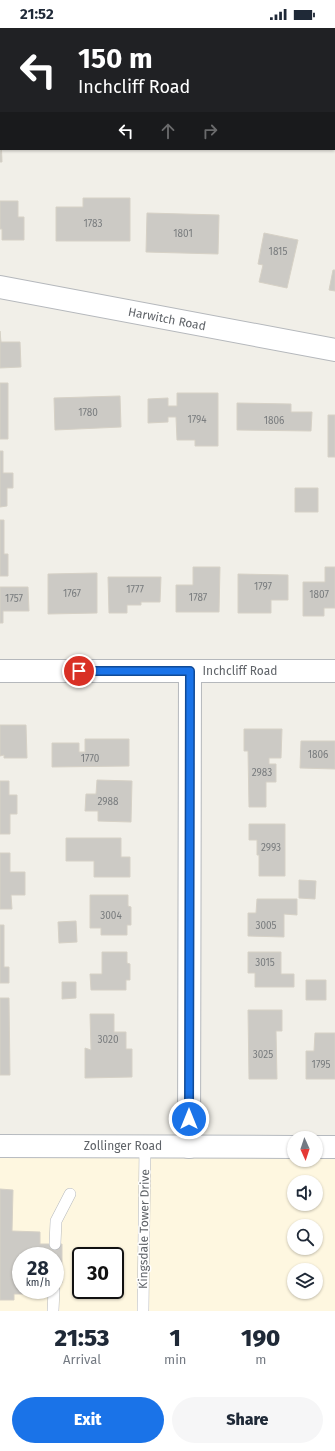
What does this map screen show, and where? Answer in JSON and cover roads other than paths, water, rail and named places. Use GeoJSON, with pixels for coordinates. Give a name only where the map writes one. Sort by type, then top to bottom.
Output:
{"type":"FeatureCollection","features":[{"type":"Feature","properties":{"kind":"street","name":"Harwitch Road"},"geometry":{"type":"LineString","coordinates":[[0,287],[335,350]]}},
{"type":"Feature","properties":{"kind":"street","name":"Inchcliff Road"},"geometry":{"type":"LineString","coordinates":[[0,671],[335,671]]}},
{"type":"Feature","properties":{"kind":"street"},"geometry":{"type":"LineString","coordinates":[[189,1147],[190,671]]}},
{"type":"Feature","properties":{"kind":"street","name":"Zollinger Road"},"geometry":{"type":"LineString","coordinates":[[0,1146],[287,1147]]}},
{"type":"Feature","properties":{"kind":"street"},"geometry":{"type":"LineString","coordinates":[[323,1147],[335,1147]]}},
{"type":"Feature","properties":{"kind":"lane","name":"Kingsdale Tower Drive"},"geometry":{"type":"LineString","coordinates":[[143,1311],[145,1146]]}},
{"type":"Feature","properties":{"kind":"lane"},"geometry":{"type":"LineString","coordinates":[[55,1244],[56,1221],[70,1194]]}},
{"type":"Feature","properties":{"kind":"lane"},"geometry":{"type":"LineString","coordinates":[[53,1311],[54,1299]]}}]}
